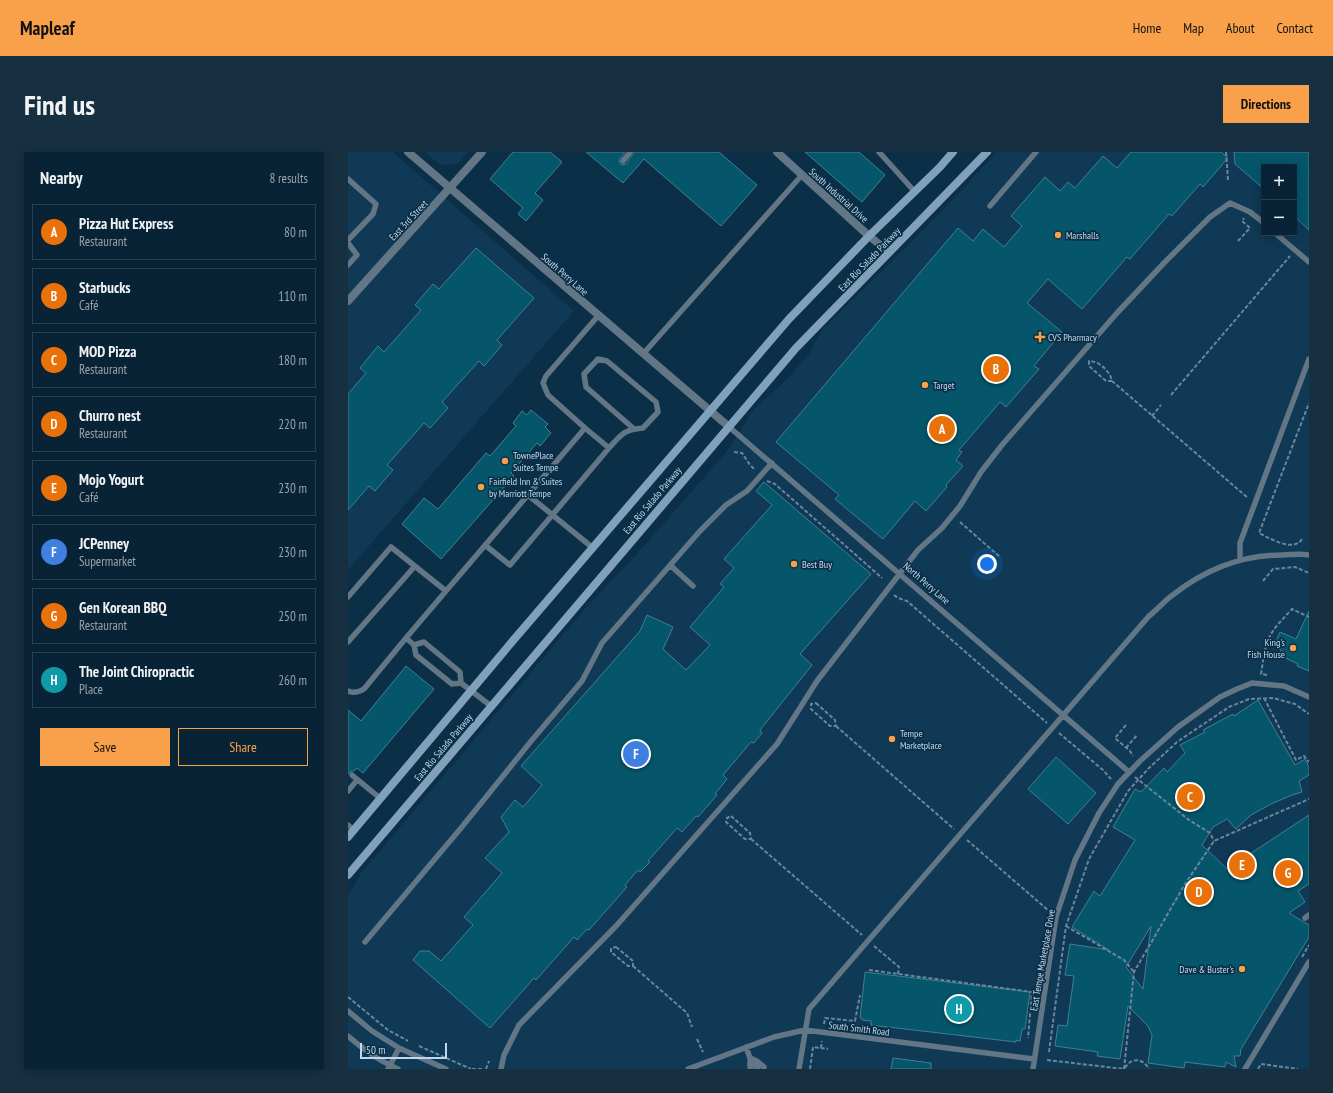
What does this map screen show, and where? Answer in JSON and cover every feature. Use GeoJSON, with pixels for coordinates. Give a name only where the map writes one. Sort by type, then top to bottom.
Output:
{"type":"FeatureCollection","features":[{"type":"Feature","properties":{"kind":"main road","name":"East Rio Salado Parkway"},"geometry":{"type":"LineString","coordinates":[[348,837],[351,827],[380,798],[789,319],[869,236],[940,168],[953,152]]}},
{"type":"Feature","properties":{"kind":"main road","name":"East Rio Salado Parkway"},"geometry":{"type":"LineString","coordinates":[[348,874],[796,348],[986,152]]}},
{"type":"Feature","properties":{"kind":"street","name":"South Perry Lane"},"geometry":{"type":"LineString","coordinates":[[408,152],[710,411]]}},
{"type":"Feature","properties":{"kind":"street","name":"South Industrial Drive"},"geometry":{"type":"LineString","coordinates":[[777,152],[869,236],[889,252]]}},
{"type":"Feature","properties":{"kind":"street","name":"East 3rd Street"},"geometry":{"type":"LineString","coordinates":[[348,301],[480,153]]}},
{"type":"Feature","properties":{"kind":"street","name":"North Perry Lane"},"geometry":{"type":"LineString","coordinates":[[710,411],[728,426]]}},
{"type":"Feature","properties":{"kind":"lane"},"geometry":{"type":"LineString","coordinates":[[623,161],[630,152]]}},
{"type":"Feature","properties":{"kind":"lane"},"geometry":{"type":"LineString","coordinates":[[879,152],[915,192]]}},
{"type":"Feature","properties":{"kind":"lane"},"geometry":{"type":"LineString","coordinates":[[990,206],[1036,152]]}},
{"type":"Feature","properties":{"kind":"lane"},"geometry":{"type":"LineString","coordinates":[[643,354],[802,175]]}},
{"type":"Feature","properties":{"kind":"lane"},"geometry":{"type":"LineString","coordinates":[[348,179],[376,204],[372,214],[348,242],[357,255],[348,265]]}},
{"type":"Feature","properties":{"kind":"lane"},"geometry":{"type":"LineString","coordinates":[[501,1069],[504,1055],[520,1025],[617,925],[777,744],[817,681],[918,550],[942,528],[960,506],[1002,445],[1164,262],[1210,217],[1230,203],[1250,212],[1261,221]]}},
{"type":"Feature","properties":{"kind":"lane"},"geometry":{"type":"LineString","coordinates":[[1279,236],[1309,262]]}},
{"type":"Feature","properties":{"kind":"lane"},"geometry":{"type":"LineString","coordinates":[[598,316],[546,376],[543,383],[548,395],[609,448]]}},
{"type":"Feature","properties":{"kind":"lane"},"geometry":{"type":"LineString","coordinates":[[485,545],[510,565],[623,432],[643,428],[658,412],[656,402],[607,360],[598,359],[584,374],[586,387],[634,429]]}},
{"type":"Feature","properties":{"kind":"lane"},"geometry":{"type":"LineString","coordinates":[[1240,560],[1240,543],[1309,359]]}},
{"type":"Feature","properties":{"kind":"lane","name":"North Perry Lane"},"geometry":{"type":"LineString","coordinates":[[728,426],[1129,772]]}},
{"type":"Feature","properties":{"kind":"lane"},"geometry":{"type":"LineString","coordinates":[[348,691],[352,693],[364,689],[585,428]]}},
{"type":"Feature","properties":{"kind":"lane"},"geometry":{"type":"LineString","coordinates":[[364,942],[461,828],[582,681],[602,643],[700,531],[726,505],[747,491],[772,464]]}},
{"type":"Feature","properties":{"kind":"lane"},"geometry":{"type":"LineString","coordinates":[[528,494],[592,548]]}},
{"type":"Feature","properties":{"kind":"lane"},"geometry":{"type":"LineString","coordinates":[[348,597],[391,547],[446,591]]}},
{"type":"Feature","properties":{"kind":"lane"},"geometry":{"type":"LineString","coordinates":[[799,1069],[809,1009],[1150,616],[1173,594],[1202,575],[1219,567],[1240,560],[1271,555],[1309,555]]}},
{"type":"Feature","properties":{"kind":"lane"},"geometry":{"type":"LineString","coordinates":[[670,565],[693,586]]}},
{"type":"Feature","properties":{"kind":"lane"},"geometry":{"type":"LineString","coordinates":[[348,642],[415,566]]}},
{"type":"Feature","properties":{"kind":"lane"},"geometry":{"type":"LineString","coordinates":[[406,638],[414,645],[416,655],[452,684],[461,683],[491,706]]}},
{"type":"Feature","properties":{"kind":"lane"},"geometry":{"type":"LineString","coordinates":[[414,645],[424,642],[460,672],[461,683]]}},
{"type":"Feature","properties":{"kind":"lane","name":"East Tempe Marketplace Drive"},"geometry":{"type":"LineString","coordinates":[[1033,1069],[1056,917],[1075,860],[1099,813],[1118,784],[1153,748],[1178,727],[1220,697],[1237,689],[1252,683],[1284,686],[1309,697]]}},
{"type":"Feature","properties":{"kind":"lane"},"geometry":{"type":"LineString","coordinates":[[352,775],[380,798]]}},
{"type":"Feature","properties":{"kind":"lane"},"geometry":{"type":"LineString","coordinates":[[348,791],[357,780]]}},
{"type":"Feature","properties":{"kind":"lane"},"geometry":{"type":"LineString","coordinates":[[1245,1069],[1309,962]]}},
{"type":"Feature","properties":{"kind":"lane"},"geometry":{"type":"LineString","coordinates":[[348,1011],[372,1031],[399,1048],[446,1069]]}},
{"type":"Feature","properties":{"kind":"lane","name":"South Smith Road"},"geometry":{"type":"LineString","coordinates":[[688,1069],[774,1037],[805,1030],[1034,1059]]}},
{"type":"Feature","properties":{"kind":"lane"},"geometry":{"type":"LineString","coordinates":[[348,1036],[389,1067],[398,1069]]}},
{"type":"Feature","properties":{"kind":"lane"},"geometry":{"type":"LineString","coordinates":[[389,1067],[399,1048]]}},
{"type":"Feature","properties":{"kind":"lane"},"geometry":{"type":"LineString","coordinates":[[746,1048],[750,1058],[758,1069]]}},
{"type":"Feature","properties":{"kind":"lane"},"geometry":{"type":"LineString","coordinates":[[750,1058],[757,1061],[764,1067]]}},
{"type":"Feature","properties":{"kind":"lane"},"geometry":{"type":"LineString","coordinates":[[750,1058],[751,1069]]}},
{"type":"Feature","properties":{"kind":"path"},"geometry":{"type":"LineString","coordinates":[[1226,152],[1228,180]]}},
{"type":"Feature","properties":{"kind":"path"},"geometry":{"type":"LineString","coordinates":[[1238,241],[1250,228],[1242,221],[1250,212]]}},
{"type":"Feature","properties":{"kind":"path"},"geometry":{"type":"LineString","coordinates":[[1170,395],[1295,250]]}},
{"type":"Feature","properties":{"kind":"path"},"geometry":{"type":"LineString","coordinates":[[1112,381],[1106,381],[1089,366],[1089,361],[1096,361],[1111,375],[1112,381],[1248,499]]}},
{"type":"Feature","properties":{"kind":"path"},"geometry":{"type":"LineString","coordinates":[[1302,539],[1300,543],[1297,544],[1282,544],[1259,533],[1309,404]]}},
{"type":"Feature","properties":{"kind":"path"},"geometry":{"type":"LineString","coordinates":[[1152,416],[1161,405]]}},
{"type":"Feature","properties":{"kind":"path"},"geometry":{"type":"LineString","coordinates":[[734,452],[742,453],[755,470]]}},
{"type":"Feature","properties":{"kind":"path"},"geometry":{"type":"LineString","coordinates":[[764,479],[775,484],[882,578]]}},
{"type":"Feature","properties":{"kind":"path"},"geometry":{"type":"LineString","coordinates":[[1261,510],[1267,513]]}},
{"type":"Feature","properties":{"kind":"path"},"geometry":{"type":"LineString","coordinates":[[960,522],[1000,557]]}},
{"type":"Feature","properties":{"kind":"path"},"geometry":{"type":"LineString","coordinates":[[1263,581],[1273,569],[1295,567],[1309,574]]}},
{"type":"Feature","properties":{"kind":"path"},"geometry":{"type":"LineString","coordinates":[[894,595],[907,601],[1047,723]]}},
{"type":"Feature","properties":{"kind":"path"},"geometry":{"type":"LineString","coordinates":[[1268,675],[1261,674],[1268,639],[1276,627],[1292,609],[1309,617]]}},
{"type":"Feature","properties":{"kind":"path"},"geometry":{"type":"LineString","coordinates":[[1264,698],[1296,760],[1304,756],[1309,762]]}},
{"type":"Feature","properties":{"kind":"path"},"geometry":{"type":"LineString","coordinates":[[1048,1052],[1066,926],[1089,859],[1128,791],[1177,742],[1229,707],[1249,699],[1273,698],[1295,704],[1309,714]]}},
{"type":"Feature","properties":{"kind":"path"},"geometry":{"type":"LineString","coordinates":[[836,726],[830,726],[812,710],[811,704],[816,703],[835,720],[836,726],[955,830]]}},
{"type":"Feature","properties":{"kind":"path"},"geometry":{"type":"LineString","coordinates":[[1126,725],[1115,738],[1130,751],[1133,756]]}},
{"type":"Feature","properties":{"kind":"path"},"geometry":{"type":"LineString","coordinates":[[1059,733],[1103,770],[1112,780]]}},
{"type":"Feature","properties":{"kind":"path"},"geometry":{"type":"LineString","coordinates":[[1126,748],[1137,735]]}},
{"type":"Feature","properties":{"kind":"path"},"geometry":{"type":"LineString","coordinates":[[1129,772],[1189,820],[1210,833],[1214,841]]}},
{"type":"Feature","properties":{"kind":"path"},"geometry":{"type":"LineString","coordinates":[[1149,1069],[1146,1064],[1138,1060],[1130,1062],[1124,1069],[1134,972],[1185,884],[1214,841],[1309,799]]}},
{"type":"Feature","properties":{"kind":"path"},"geometry":{"type":"LineString","coordinates":[[751,839],[745,839],[726,822],[727,818],[731,816],[750,833],[751,839],[862,935]]}},
{"type":"Feature","properties":{"kind":"path"},"geometry":{"type":"LineString","coordinates":[[967,840],[1051,913]]}},
{"type":"Feature","properties":{"kind":"path"},"geometry":{"type":"LineString","coordinates":[[1066,926],[1124,960],[1134,972]]}},
{"type":"Feature","properties":{"kind":"path"},"geometry":{"type":"LineString","coordinates":[[874,946],[899,967],[898,974]]}},
{"type":"Feature","properties":{"kind":"path"},"geometry":{"type":"LineString","coordinates":[[633,966],[633,961],[616,947],[612,948],[611,952],[628,966],[633,966],[687,1013],[692,1027]]}},
{"type":"Feature","properties":{"kind":"path"},"geometry":{"type":"LineString","coordinates":[[869,970],[1032,992],[1028,1039]]}},
{"type":"Feature","properties":{"kind":"path"},"geometry":{"type":"LineString","coordinates":[[824,1025],[825,1018],[855,1021],[860,995]]}},
{"type":"Feature","properties":{"kind":"path"},"geometry":{"type":"LineString","coordinates":[[348,996],[388,1030],[407,1041],[471,1069],[483,1069]]}},
{"type":"Feature","properties":{"kind":"path"},"geometry":{"type":"LineString","coordinates":[[697,1039],[703,1052]]}},
{"type":"Feature","properties":{"kind":"path"},"geometry":{"type":"LineString","coordinates":[[821,1048],[822,1041]]}},
{"type":"Feature","properties":{"kind":"path"},"geometry":{"type":"LineString","coordinates":[[810,1069],[813,1047],[828,1049]]}},
{"type":"Feature","properties":{"kind":"path"},"geometry":{"type":"LineString","coordinates":[[1047,1060],[1124,1069]]}},
{"type":"Feature","properties":{"kind":"path"},"geometry":{"type":"LineString","coordinates":[[486,1069],[490,1061]]}},
{"type":"Feature","properties":{"kind":"path"},"geometry":{"type":"LineString","coordinates":[[1258,1069],[1261,1064],[1298,1069]]}},
{"type":"Feature","properties":{"kind":"shaded area"},"geometry":{"type":"Polygon","coordinates":[[[348,152],[393,152],[574,311],[348,570],[348,152]]]}},
{"type":"Feature","properties":{"kind":"shaded area"},"geometry":{"type":"Polygon","coordinates":[[[425,152],[468,152],[458,164],[440,165],[425,152]]]}},
{"type":"Feature","properties":{"kind":"shaded area","name":"Tempe Marketplace"},"geometry":{"type":"Polygon","coordinates":[[[996,152],[1309,152],[1309,1069],[348,1069],[348,896],[361,873],[588,605],[637,554],[727,451],[754,409],[786,380],[809,354],[822,330],[928,225],[996,152]]]}},
{"type":"Feature","properties":{"kind":"building"},"geometry":{"type":"Polygon","coordinates":[[[513,152],[550,152],[562,162],[535,193],[543,200],[526,221],[518,214],[523,208],[490,179],[513,152]]]}},
{"type":"Feature","properties":{"kind":"building"},"geometry":{"type":"Polygon","coordinates":[[[586,152],[625,152],[619,160],[620,164],[623,165],[626,164],[634,152],[719,152],[757,185],[721,226],[644,159],[623,183],[586,152]]]}},
{"type":"Feature","properties":{"kind":"building"},"geometry":{"type":"Polygon","coordinates":[[[805,152],[859,152],[885,175],[862,202],[805,152]]]}},
{"type":"Feature","properties":{"kind":"building","name":"Target"},"geometry":{"type":"Polygon","coordinates":[[[1131,152],[1221,152],[1228,158],[1203,187],[1200,184],[1172,216],[1169,214],[1130,259],[1127,257],[1082,309],[1048,279],[1027,303],[1062,332],[1034,366],[1039,369],[1006,407],[1000,402],[959,450],[962,452],[956,460],[963,466],[926,511],[915,501],[883,539],[835,499],[839,495],[776,442],[958,228],[973,241],[983,229],[1004,247],[1022,226],[1011,216],[1045,177],[1060,191],[1068,182],[1075,188],[1103,156],[1117,168],[1131,152]]]}},
{"type":"Feature","properties":{"kind":"building"},"geometry":{"type":"Polygon","coordinates":[[[1234,152],[1309,152],[1309,230],[1297,219],[1297,164],[1261,164],[1261,186],[1235,164],[1234,152]]]}},
{"type":"Feature","properties":{"kind":"building"},"geometry":{"type":"Polygon","coordinates":[[[476,248],[534,298],[497,340],[502,345],[484,366],[479,361],[442,402],[448,408],[430,428],[424,423],[387,465],[393,470],[375,491],[369,486],[348,510],[348,394],[366,373],[360,368],[378,346],[384,352],[421,310],[415,305],[433,284],[439,289],[476,248]]]}},
{"type":"Feature","properties":{"kind":"building","name":"Fairfield Inn & Suites by Marriott Tempe"},"geometry":{"type":"Polygon","coordinates":[[[531,410],[548,424],[545,427],[551,433],[540,446],[537,443],[511,473],[514,476],[441,559],[402,524],[424,498],[438,509],[486,453],[490,456],[516,426],[513,423],[522,411],[527,415],[531,410]]]}},
{"type":"Feature","properties":{"kind":"building"},"geometry":{"type":"Polygon","coordinates":[[[764,482],[871,574],[800,654],[812,665],[760,730],[762,733],[754,743],[751,742],[723,775],[727,779],[715,794],[717,795],[698,817],[696,816],[682,832],[677,828],[648,861],[650,862],[640,872],[638,870],[625,885],[627,887],[589,930],[587,929],[577,940],[574,937],[536,980],[534,978],[490,1028],[413,960],[420,951],[429,951],[441,961],[473,925],[464,917],[502,873],[485,858],[509,832],[501,817],[515,800],[523,807],[542,785],[521,766],[640,631],[647,615],[673,627],[663,649],[686,670],[710,645],[690,627],[724,587],[720,584],[734,568],[724,559],[772,505],[756,491],[764,482]]]}},
{"type":"Feature","properties":{"kind":"building","name":"King's Fish House"},"geometry":{"type":"Polygon","coordinates":[[[1309,611],[1309,671],[1297,666],[1298,664],[1279,655],[1281,650],[1274,646],[1280,632],[1296,639],[1309,611]]]}},
{"type":"Feature","properties":{"kind":"building"},"geometry":{"type":"Polygon","coordinates":[[[406,666],[434,689],[363,773],[357,768],[348,774],[348,710],[361,721],[406,666]]]}},
{"type":"Feature","properties":{"kind":"building"},"geometry":{"type":"Polygon","coordinates":[[[1258,700],[1295,765],[1305,759],[1309,767],[1309,775],[1299,781],[1302,792],[1271,804],[1251,815],[1236,829],[1227,819],[1213,827],[1202,845],[1227,869],[1309,815],[1309,884],[1298,891],[1305,902],[1289,913],[1309,925],[1309,937],[1241,1049],[1240,1056],[1234,1056],[1236,1067],[1226,1062],[1225,1067],[1185,1062],[1184,1068],[1148,1063],[1152,1035],[1148,1026],[1128,1006],[1120,1059],[1097,1056],[1098,1052],[1055,1046],[1058,1025],[1067,1026],[1074,976],[1065,975],[1070,944],[1109,950],[1072,927],[1094,891],[1100,896],[1135,840],[1113,827],[1135,789],[1141,792],[1164,768],[1167,772],[1185,753],[1180,745],[1205,732],[1203,730],[1233,714],[1234,716],[1258,700]],[[1151,926],[1126,967],[1143,989],[1151,926]]]}},
{"type":"Feature","properties":{"kind":"building"},"geometry":{"type":"Polygon","coordinates":[[[1056,757],[1096,793],[1068,824],[1028,789],[1056,757]]]}},
{"type":"Feature","properties":{"kind":"building"},"geometry":{"type":"Polygon","coordinates":[[[865,972],[1030,992],[1025,1029],[1022,1029],[1020,1041],[1016,1040],[1016,1042],[871,1025],[871,1021],[862,1020],[862,1018],[860,1018],[865,972]]]}},
{"type":"Feature","properties":{"kind":"building"},"geometry":{"type":"Polygon","coordinates":[[[893,1058],[931,1063],[931,1069],[891,1069],[893,1058]]]}},
{"type":"Feature","properties":{"kind":"place","name":"Marshalls"},"geometry":{"type":"Point","coordinates":[1058,235]}},
{"type":"Feature","properties":{"kind":"place","name":"CVS Pharmacy"},"geometry":{"type":"Point","coordinates":[1040,337]}},
{"type":"Feature","properties":{"kind":"place","name":"Starbucks"},"geometry":{"type":"Point","coordinates":[996,369]}},
{"type":"Feature","properties":{"kind":"place","name":"Target"},"geometry":{"type":"Point","coordinates":[925,385]}},
{"type":"Feature","properties":{"kind":"place","name":"Pizza Hut Express"},"geometry":{"type":"Point","coordinates":[942,429]}},
{"type":"Feature","properties":{"kind":"place","name":"TownePlace Suites Tempe"},"geometry":{"type":"Point","coordinates":[505,461]}},
{"type":"Feature","properties":{"kind":"place","name":"Fairfield Inn & Suites by Marriott Tempe"},"geometry":{"type":"Point","coordinates":[481,487]}},
{"type":"Feature","properties":{"kind":"place","name":"Best Buy"},"geometry":{"type":"Point","coordinates":[794,564]}},
{"type":"Feature","properties":{"kind":"place","name":"King's Fish House"},"geometry":{"type":"Point","coordinates":[1293,648]}},
{"type":"Feature","properties":{"kind":"place","name":"Tempe Marketplace"},"geometry":{"type":"Point","coordinates":[892,739]}},
{"type":"Feature","properties":{"kind":"place","name":"JCPenney"},"geometry":{"type":"Point","coordinates":[636,754]}},
{"type":"Feature","properties":{"kind":"place","name":"MOD Pizza"},"geometry":{"type":"Point","coordinates":[1190,797]}},
{"type":"Feature","properties":{"kind":"place","name":"Mojo Yogurt"},"geometry":{"type":"Point","coordinates":[1242,865]}},
{"type":"Feature","properties":{"kind":"place","name":"Gen Korean BBQ"},"geometry":{"type":"Point","coordinates":[1288,873]}},
{"type":"Feature","properties":{"kind":"place","name":"Churro nest"},"geometry":{"type":"Point","coordinates":[1199,892]}},
{"type":"Feature","properties":{"kind":"place","name":"Dave & Buster's"},"geometry":{"type":"Point","coordinates":[1242,969]}},
{"type":"Feature","properties":{"kind":"place","name":"The Joint Chiropractic"},"geometry":{"type":"Point","coordinates":[959,1009]}}]}
